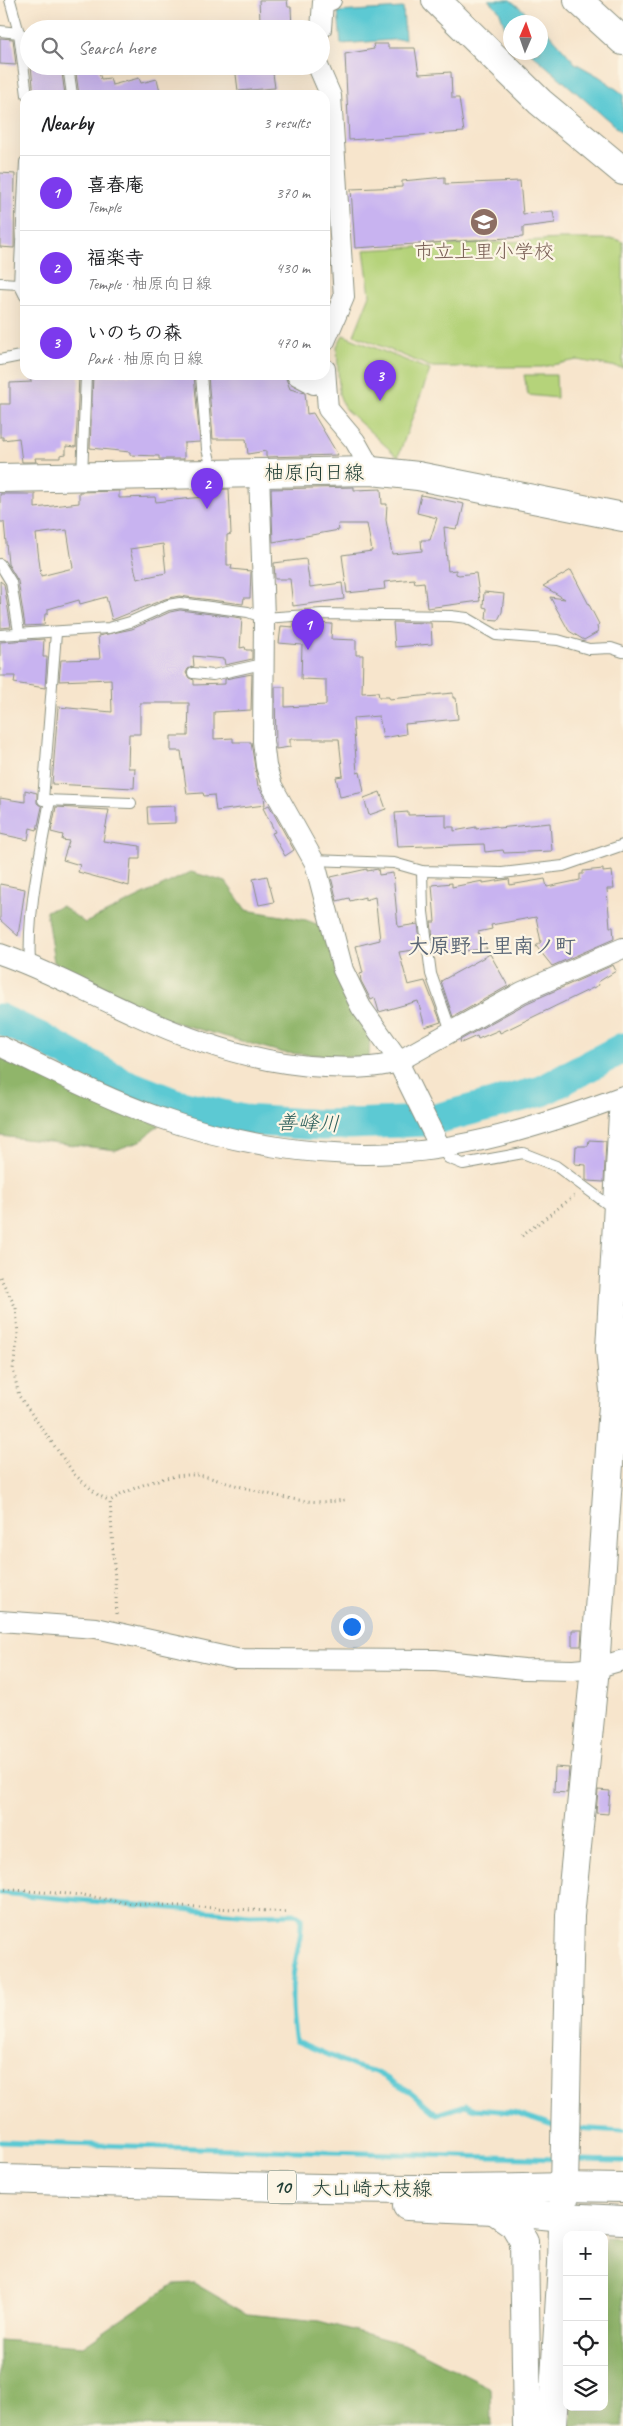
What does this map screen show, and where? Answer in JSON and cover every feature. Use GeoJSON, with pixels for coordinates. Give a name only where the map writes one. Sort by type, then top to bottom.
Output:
{"type":"FeatureCollection","features":[{"type":"Feature","properties":{"kind":"main road"},"geometry":{"type":"LineString","coordinates":[[436,0],[540,102],[623,171]]}},
{"type":"Feature","properties":{"kind":"main road"},"geometry":{"type":"LineString","coordinates":[[578,0],[623,41]]}},
{"type":"Feature","properties":{"kind":"main road","name":"柚原向日線"},"geometry":{"type":"LineString","coordinates":[[0,478],[372,471],[418,476],[623,517]]}},
{"type":"Feature","properties":{"kind":"main road"},"geometry":{"type":"LineString","coordinates":[[552,2426],[563,2217],[570,1916],[595,1668],[614,1391],[619,1257],[618,1212],[622,1171],[623,1114]]}},
{"type":"Feature","properties":{"kind":"main road","name":"大山崎大枝線"},"geometry":{"type":"LineString","coordinates":[[0,2179],[300,2187],[623,2188]]}},
{"type":"Feature","properties":{"kind":"main road","name":"大山崎大枝線"},"geometry":{"type":"LineString","coordinates":[[0,2192],[306,2201],[494,2210],[563,2217],[623,2220]]}},
{"type":"Feature","properties":{"kind":"main road"},"geometry":{"type":"LineString","coordinates":[[494,2210],[514,2224],[524,2241],[527,2426]]}},
{"type":"Feature","properties":{"kind":"main road"},"geometry":{"type":"LineString","coordinates":[[532,2426],[549,2263],[563,2217]]}},
{"type":"Feature","properties":{"kind":"street"},"geometry":{"type":"LineString","coordinates":[[322,20],[323,2],[331,0]]}},
{"type":"Feature","properties":{"kind":"street"},"geometry":{"type":"LineString","coordinates":[[322,75],[328,90]]}},
{"type":"Feature","properties":{"kind":"street"},"geometry":{"type":"LineString","coordinates":[[330,94],[344,297],[330,330]]}},
{"type":"Feature","properties":{"kind":"street"},"geometry":{"type":"LineString","coordinates":[[314,380],[328,409],[354,441],[372,471]]}},
{"type":"Feature","properties":{"kind":"street"},"geometry":{"type":"LineString","coordinates":[[259,472],[264,618],[262,664],[263,741],[266,766],[272,786],[313,860],[343,970],[360,1007],[393,1052],[439,1145]]}},
{"type":"Feature","properties":{"kind":"street"},"geometry":{"type":"LineString","coordinates":[[0,954],[189,1038],[262,1059],[304,1066],[342,1068],[399,1066],[451,1031],[522,992],[623,948]]}},
{"type":"Feature","properties":{"kind":"street"},"geometry":{"type":"LineString","coordinates":[[0,1046],[153,1115],[228,1137],[298,1149],[371,1154],[439,1145],[557,1119],[623,1096]]}},
{"type":"Feature","properties":{"kind":"street"},"geometry":{"type":"LineString","coordinates":[[0,1620],[96,1628],[236,1659],[436,1660],[524,1669],[573,1670],[595,1668],[623,1660]]}},
{"type":"Feature","properties":{"kind":"lane"},"geometry":{"type":"LineString","coordinates":[[10,0],[20,47]]}},
{"type":"Feature","properties":{"kind":"lane"},"geometry":{"type":"LineString","coordinates":[[0,31],[18,33]]}},
{"type":"Feature","properties":{"kind":"lane"},"geometry":{"type":"LineString","coordinates":[[24,75],[26,90]]}},
{"type":"Feature","properties":{"kind":"lane"},"geometry":{"type":"LineString","coordinates":[[69,75],[71,90]]}},
{"type":"Feature","properties":{"kind":"lane"},"geometry":{"type":"LineString","coordinates":[[0,283],[19,284],[20,264]]}},
{"type":"Feature","properties":{"kind":"lane"},"geometry":{"type":"LineString","coordinates":[[0,360],[20,356]]}},
{"type":"Feature","properties":{"kind":"lane"},"geometry":{"type":"LineString","coordinates":[[82,476],[86,380]]}},
{"type":"Feature","properties":{"kind":"lane"},"geometry":{"type":"LineString","coordinates":[[201,380],[207,449],[213,473]]}},
{"type":"Feature","properties":{"kind":"lane"},"geometry":{"type":"LineString","coordinates":[[0,564],[11,582],[19,632]]}},
{"type":"Feature","properties":{"kind":"lane"},"geometry":{"type":"LineString","coordinates":[[0,634],[19,632],[56,633],[109,628],[130,622],[168,605],[180,602],[248,612],[264,618],[322,614],[451,616],[467,618],[502,636],[525,636],[558,640],[589,649],[611,648],[623,652]]}},
{"type":"Feature","properties":{"kind":"lane"},"geometry":{"type":"LineString","coordinates":[[56,633],[43,800],[130,803]]}},
{"type":"Feature","properties":{"kind":"lane"},"geometry":{"type":"LineString","coordinates":[[192,673],[212,675],[262,664]]}},
{"type":"Feature","properties":{"kind":"lane"},"geometry":{"type":"LineString","coordinates":[[30,966],[28,934],[31,902],[50,800]]}},
{"type":"Feature","properties":{"kind":"lane"},"geometry":{"type":"LineString","coordinates":[[313,860],[394,863],[422,872],[502,872],[564,866],[623,845]]}},
{"type":"Feature","properties":{"kind":"lane"},"geometry":{"type":"LineString","coordinates":[[422,872],[422,912],[431,974],[451,1031]]}},
{"type":"Feature","properties":{"kind":"lane"},"geometry":{"type":"LineString","coordinates":[[439,1145],[448,1158],[463,1164],[523,1153],[556,1166],[586,1186],[618,1212]]}},
{"type":"Feature","properties":{"kind":"path"},"geometry":{"type":"LineString","coordinates":[[522,1236],[586,1186]]}},
{"type":"Feature","properties":{"kind":"path"},"geometry":{"type":"LineString","coordinates":[[0,1277],[16,1308],[18,1336],[13,1369],[19,1396],[75,1475],[98,1495],[110,1501]]}},
{"type":"Feature","properties":{"kind":"path"},"geometry":{"type":"LineString","coordinates":[[110,1501],[123,1493],[172,1477],[195,1474],[289,1499],[331,1503],[348,1499]]}},
{"type":"Feature","properties":{"kind":"path"},"geometry":{"type":"LineString","coordinates":[[110,1501],[118,1633]]}},
{"type":"Feature","properties":{"kind":"path"},"geometry":{"type":"LineString","coordinates":[[0,1889],[83,1895],[126,1903],[288,1912]]}},
{"type":"Feature","properties":{"kind":"green space"},"geometry":{"type":"Polygon","coordinates":[[[560,239],[615,239],[623,242],[623,368],[577,360],[542,367],[431,367],[354,335],[370,295],[364,250],[560,239]]]}},
{"type":"Feature","properties":{"kind":"green space"},"geometry":{"type":"Polygon","coordinates":[[[343,335],[430,370],[398,457],[345,409],[339,394],[337,346],[343,335]]]}},
{"type":"Feature","properties":{"kind":"green space"},"geometry":{"type":"Polygon","coordinates":[[[524,375],[556,375],[557,398],[528,395],[524,375]]]}},
{"type":"Feature","properties":{"kind":"green space"},"geometry":{"type":"Polygon","coordinates":[[[191,872],[226,882],[246,910],[306,920],[322,926],[370,1039],[369,1058],[284,1053],[162,1019],[54,962],[46,911],[62,906],[85,923],[191,872]]]}},
{"type":"Feature","properties":{"kind":"green space"},"geometry":{"type":"Polygon","coordinates":[[[0,1058],[159,1125],[142,1140],[116,1150],[0,1136],[0,1058]]]}},
{"type":"Feature","properties":{"kind":"green space"},"geometry":{"type":"Polygon","coordinates":[[[608,2238],[623,2239],[623,2426],[571,2426],[572,2411],[608,2411],[608,2238]]]}},
{"type":"Feature","properties":{"kind":"green space"},"geometry":{"type":"Polygon","coordinates":[[[194,2283],[247,2314],[319,2321],[403,2344],[491,2388],[492,2426],[0,2426],[0,2340],[83,2346],[173,2284],[194,2283]]]}},
{"type":"Feature","properties":{"kind":"water"},"geometry":{"type":"Polygon","coordinates":[[[488,0],[510,0],[530,15],[503,15],[503,21],[499,10],[488,0]]]}},
{"type":"Feature","properties":{"kind":"water"},"geometry":{"type":"Polygon","coordinates":[[[403,8],[405,39],[341,44],[338,12],[403,8]]]}},
{"type":"Feature","properties":{"kind":"water"},"geometry":{"type":"Polygon","coordinates":[[[548,32],[575,63],[600,77],[623,94],[623,133],[539,60],[548,60],[548,32]]]}},
{"type":"Feature","properties":{"kind":"building"},"geometry":{"type":"Polygon","coordinates":[[[259,0],[287,0],[288,7],[291,7],[292,20],[260,20],[259,0]]]}},
{"type":"Feature","properties":{"kind":"building"},"geometry":{"type":"Polygon","coordinates":[[[0,38],[13,39],[16,65],[0,64],[0,38]]]}},
{"type":"Feature","properties":{"kind":"building"},"geometry":{"type":"Polygon","coordinates":[[[373,44],[388,44],[388,48],[415,48],[419,74],[451,72],[452,98],[459,98],[464,132],[349,140],[345,54],[374,49],[373,44]]]}},
{"type":"Feature","properties":{"kind":"building"},"geometry":{"type":"Polygon","coordinates":[[[32,75],[62,75],[64,90],[33,90],[32,75]]]}},
{"type":"Feature","properties":{"kind":"building"},"geometry":{"type":"Polygon","coordinates":[[[76,75],[100,75],[101,79],[110,78],[112,85],[139,78],[141,83],[157,79],[160,90],[78,90],[76,75]]]}},
{"type":"Feature","properties":{"kind":"building"},"geometry":{"type":"Polygon","coordinates":[[[236,75],[273,75],[275,88],[238,90],[236,75]]]}},
{"type":"Feature","properties":{"kind":"building"},"geometry":{"type":"Polygon","coordinates":[[[0,173],[15,174],[14,248],[0,247],[0,173]]]}},
{"type":"Feature","properties":{"kind":"building"},"geometry":{"type":"Polygon","coordinates":[[[445,177],[445,184],[520,181],[523,214],[553,211],[555,223],[523,227],[523,237],[355,248],[351,189],[402,187],[402,181],[445,177]]]}},
{"type":"Feature","properties":{"kind":"building"},"geometry":{"type":"Polygon","coordinates":[[[31,380],[79,380],[76,447],[66,446],[66,454],[60,455],[60,458],[35,458],[36,462],[22,462],[19,438],[3,440],[3,437],[0,437],[0,404],[10,404],[10,383],[31,382],[31,380]]]}},
{"type":"Feature","properties":{"kind":"building"},"geometry":{"type":"Polygon","coordinates":[[[93,380],[194,380],[200,442],[184,443],[184,459],[159,459],[159,456],[130,455],[130,452],[90,448],[93,380]]]}},
{"type":"Feature","properties":{"kind":"building"},"geometry":{"type":"Polygon","coordinates":[[[208,380],[287,380],[290,389],[305,393],[307,414],[313,413],[338,455],[266,457],[266,451],[248,454],[246,439],[213,439],[208,380]]]}},
{"type":"Feature","properties":{"kind":"building"},"geometry":{"type":"Polygon","coordinates":[[[354,487],[354,490],[381,489],[382,504],[387,504],[386,520],[392,554],[422,551],[421,540],[430,540],[437,518],[417,513],[421,495],[464,504],[459,526],[456,529],[444,527],[448,571],[456,570],[456,574],[459,575],[476,573],[480,601],[427,608],[424,582],[415,583],[414,579],[384,582],[385,589],[347,593],[342,555],[372,551],[367,524],[338,524],[339,530],[273,542],[271,489],[354,487]]]}},
{"type":"Feature","properties":{"kind":"building"},"geometry":{"type":"Polygon","coordinates":[[[229,489],[231,534],[227,535],[227,565],[232,565],[231,569],[251,571],[250,598],[244,598],[243,604],[179,596],[165,599],[112,620],[106,597],[80,604],[79,600],[48,609],[48,614],[45,614],[44,625],[25,626],[18,581],[8,564],[4,522],[0,522],[0,494],[35,494],[35,508],[79,503],[79,492],[119,491],[119,498],[155,497],[156,502],[203,497],[203,490],[229,489]],[[67,530],[36,534],[41,576],[73,568],[67,530]],[[163,544],[130,549],[137,579],[166,573],[163,544]]]}},
{"type":"Feature","properties":{"kind":"building"},"geometry":{"type":"Polygon","coordinates":[[[306,559],[310,587],[342,583],[344,599],[293,606],[290,579],[275,579],[274,563],[306,559]]]}},
{"type":"Feature","properties":{"kind":"building"},"geometry":{"type":"Polygon","coordinates":[[[571,570],[599,624],[597,626],[598,632],[584,640],[569,631],[550,597],[565,599],[543,586],[571,570]]]}},
{"type":"Feature","properties":{"kind":"building"},"geometry":{"type":"Polygon","coordinates":[[[0,581],[4,584],[11,627],[1,628],[0,581]]]}},
{"type":"Feature","properties":{"kind":"building"},"geometry":{"type":"Polygon","coordinates":[[[484,592],[504,594],[502,612],[498,620],[486,619],[487,608],[483,607],[484,592]]]}},
{"type":"Feature","properties":{"kind":"building"},"geometry":{"type":"Polygon","coordinates":[[[180,610],[242,618],[240,648],[245,647],[246,650],[252,650],[252,659],[225,665],[224,659],[193,656],[194,666],[188,669],[186,673],[189,678],[194,680],[194,685],[225,684],[225,679],[252,674],[251,710],[214,712],[214,739],[233,738],[233,742],[251,742],[258,786],[264,796],[265,805],[216,811],[214,795],[204,796],[203,793],[187,794],[181,751],[171,751],[171,736],[188,736],[189,703],[140,703],[140,734],[129,734],[128,768],[135,768],[134,788],[52,784],[58,707],[112,712],[111,679],[59,681],[61,660],[100,659],[98,636],[132,629],[170,612],[180,610]]]}},
{"type":"Feature","properties":{"kind":"building"},"geometry":{"type":"Polygon","coordinates":[[[393,622],[431,623],[432,644],[395,647],[393,622]]]}},
{"type":"Feature","properties":{"kind":"building"},"geometry":{"type":"Polygon","coordinates":[[[294,623],[332,624],[331,639],[356,640],[356,655],[363,655],[362,693],[378,692],[379,697],[389,697],[389,699],[453,693],[453,698],[456,698],[458,719],[405,724],[406,734],[383,738],[379,716],[353,718],[357,773],[360,772],[364,792],[340,797],[336,777],[343,776],[339,739],[290,739],[290,747],[276,749],[275,687],[285,687],[285,707],[326,705],[326,680],[301,679],[302,645],[279,643],[281,626],[294,627],[294,623]]]}},
{"type":"Feature","properties":{"kind":"building"},"geometry":{"type":"Polygon","coordinates":[[[44,639],[43,657],[47,657],[45,688],[14,683],[15,676],[0,676],[0,642],[44,639]]]}},
{"type":"Feature","properties":{"kind":"building"},"geometry":{"type":"Polygon","coordinates":[[[25,790],[37,793],[37,803],[42,807],[37,830],[30,828],[28,840],[0,834],[0,798],[25,802],[25,790]]]}},
{"type":"Feature","properties":{"kind":"building"},"geometry":{"type":"Polygon","coordinates":[[[380,792],[386,809],[369,815],[364,798],[380,792]]]}},
{"type":"Feature","properties":{"kind":"building"},"geometry":{"type":"Polygon","coordinates":[[[269,805],[294,850],[285,856],[272,833],[275,832],[263,808],[269,805]]]}},
{"type":"Feature","properties":{"kind":"building"},"geometry":{"type":"Polygon","coordinates":[[[175,806],[175,823],[148,824],[147,807],[175,806]]]}},
{"type":"Feature","properties":{"kind":"building"},"geometry":{"type":"Polygon","coordinates":[[[56,807],[109,810],[103,841],[140,846],[140,859],[131,859],[129,886],[78,872],[80,865],[63,860],[69,841],[62,840],[63,835],[51,832],[56,807]]]}},
{"type":"Feature","properties":{"kind":"building"},"geometry":{"type":"Polygon","coordinates":[[[408,812],[408,815],[446,814],[446,827],[454,827],[454,831],[476,827],[476,829],[497,826],[498,828],[550,823],[552,851],[504,853],[503,850],[485,852],[484,844],[398,847],[395,813],[408,812]]]}},
{"type":"Feature","properties":{"kind":"building"},"geometry":{"type":"Polygon","coordinates":[[[367,869],[367,871],[378,869],[379,875],[393,873],[398,927],[418,924],[421,949],[399,952],[408,985],[425,981],[441,1022],[425,1027],[418,1001],[379,1012],[375,998],[371,1000],[361,981],[360,974],[363,973],[356,946],[380,940],[375,897],[365,900],[365,897],[350,901],[349,898],[337,901],[331,877],[367,869]]]}},
{"type":"Feature","properties":{"kind":"building"},"geometry":{"type":"Polygon","coordinates":[[[603,869],[603,872],[612,871],[614,889],[607,889],[610,927],[613,927],[614,939],[552,966],[536,946],[541,942],[536,917],[491,925],[492,929],[478,932],[487,949],[441,953],[440,946],[434,946],[431,922],[435,922],[432,885],[452,883],[452,887],[483,881],[483,883],[509,879],[510,885],[545,879],[547,887],[580,880],[580,874],[583,874],[583,871],[603,869]]]}},
{"type":"Feature","properties":{"kind":"building"},"geometry":{"type":"Polygon","coordinates":[[[267,876],[274,902],[259,905],[253,879],[267,876]]]}},
{"type":"Feature","properties":{"kind":"building"},"geometry":{"type":"Polygon","coordinates":[[[0,884],[25,889],[18,936],[0,920],[0,884]]]}},
{"type":"Feature","properties":{"kind":"building"},"geometry":{"type":"Polygon","coordinates":[[[490,954],[508,986],[453,1017],[441,981],[490,954]]]}},
{"type":"Feature","properties":{"kind":"building"},"geometry":{"type":"Polygon","coordinates":[[[613,965],[616,971],[598,982],[599,985],[500,1033],[499,1030],[478,1039],[477,1036],[461,1043],[460,1040],[527,1003],[613,965]]]}},
{"type":"Feature","properties":{"kind":"building"},"geometry":{"type":"Polygon","coordinates":[[[589,1140],[606,1141],[604,1182],[586,1180],[586,1165],[575,1164],[576,1146],[588,1146],[589,1140]]]}},
{"type":"Feature","properties":{"kind":"building"},"geometry":{"type":"Polygon","coordinates":[[[572,1630],[582,1630],[581,1646],[572,1646],[572,1630]]]}},
{"type":"Feature","properties":{"kind":"building"},"geometry":{"type":"Polygon","coordinates":[[[555,1767],[569,1768],[567,1793],[554,1792],[555,1767]]]}},
{"type":"Feature","properties":{"kind":"building"},"geometry":{"type":"Polygon","coordinates":[[[598,1790],[610,1791],[608,1814],[596,1813],[598,1790]]]}},
{"type":"Feature","properties":{"kind":"waterway","name":"善峰川"},"geometry":{"type":"LineString","coordinates":[[0,1019],[39,1037],[125,1084],[173,1103],[243,1120],[322,1125],[428,1121],[542,1091],[623,1048]]}},
{"type":"Feature","properties":{"kind":"waterway"},"geometry":{"type":"LineString","coordinates":[[0,1893],[250,1915],[296,1914],[301,1917],[301,1934],[292,1990],[292,2010],[296,2041],[354,2066],[376,2072],[411,2092],[437,2114],[466,2105],[475,2109],[514,2112],[558,2127]]}},
{"type":"Feature","properties":{"kind":"waterway"},"geometry":{"type":"LineString","coordinates":[[576,2128],[623,2131]]}},
{"type":"Feature","properties":{"kind":"waterway"},"geometry":{"type":"LineString","coordinates":[[0,2142],[557,2159]]}},
{"type":"Feature","properties":{"kind":"waterway"},"geometry":{"type":"LineString","coordinates":[[577,2160],[623,2161]]}},
{"type":"Feature","properties":{"kind":"place","name":"市立上里小学校"},"geometry":{"type":"Point","coordinates":[484,222]}},
{"type":"Feature","properties":{"kind":"place","name":"いのちの森"},"geometry":{"type":"Point","coordinates":[380,401]}},
{"type":"Feature","properties":{"kind":"place","name":"福楽寺"},"geometry":{"type":"Point","coordinates":[207,509]}},
{"type":"Feature","properties":{"kind":"place","name":"喜春庵"},"geometry":{"type":"Point","coordinates":[308,650]}},
{"type":"Feature","properties":{"kind":"district","name":"大原野上里南ノ町"},"geometry":{"type":"Point","coordinates":[492,946]}}]}
